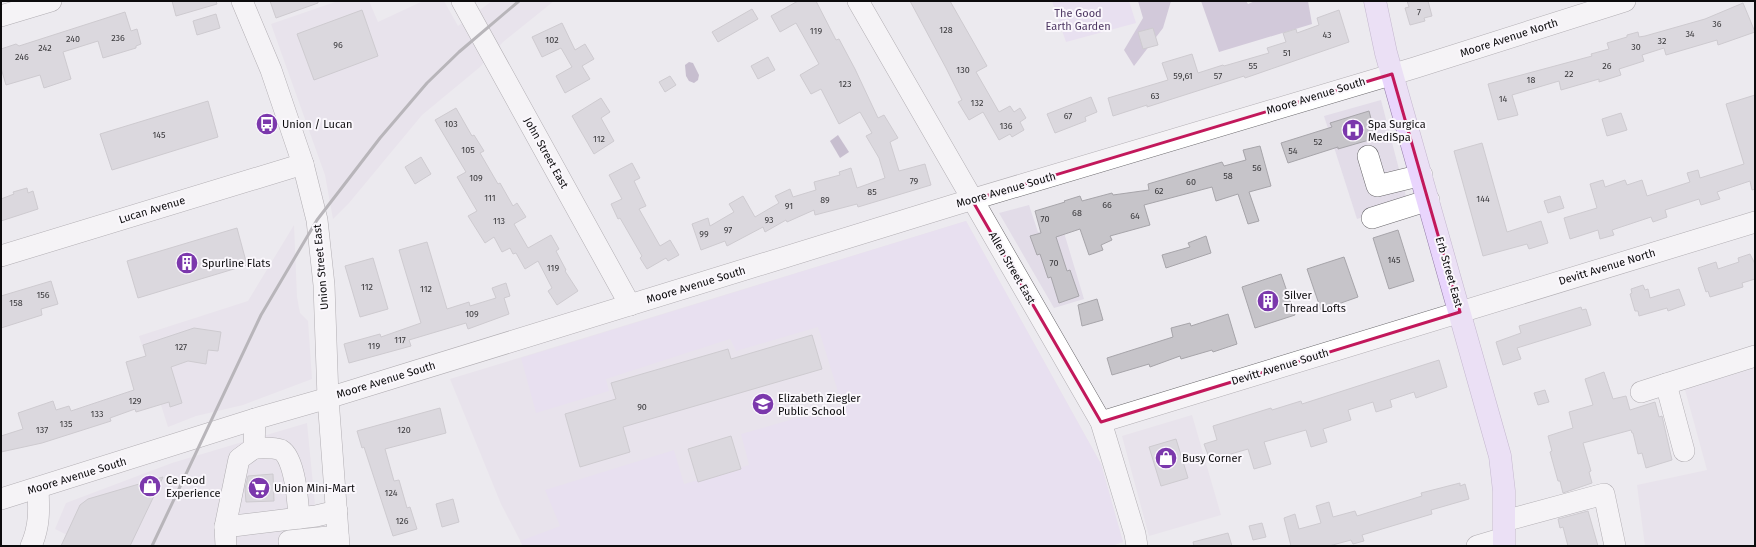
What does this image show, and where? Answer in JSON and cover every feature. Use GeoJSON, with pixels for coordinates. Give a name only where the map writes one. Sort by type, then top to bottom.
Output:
{"type":"FeatureCollection","features":[{"type":"Feature","properties":{"kind":"main road","name":"Erb Street East"},"geometry":{"type":"LineString","coordinates":[[1375,1],[1392,74],[1422,175],[1500,456],[1504,491],[1504,535]]}},
{"type":"Feature","properties":{"kind":"street"},"geometry":{"type":"LineString","coordinates":[[1,16],[51,1]]}},
{"type":"Feature","properties":{"kind":"street","name":"Union Street East"},"geometry":{"type":"LineString","coordinates":[[242,1],[271,70],[303,164],[317,220],[324,285],[328,398],[339,541]]}},
{"type":"Feature","properties":{"kind":"street","name":"John Street East"},"geometry":{"type":"LineString","coordinates":[[462,1],[630,305]]}},
{"type":"Feature","properties":{"kind":"street","name":"Allen Street East"},"geometry":{"type":"LineString","coordinates":[[858,1],[1100,422],[1135,534],[1137,546]]}},
{"type":"Feature","properties":{"kind":"street","name":"Moore Avenue North"},"geometry":{"type":"LineString","coordinates":[[1392,74],[1625,1]]}},
{"type":"Feature","properties":{"kind":"street","name":"Moore Avenue South"},"geometry":{"type":"LineString","coordinates":[[1,499],[255,419],[328,398],[972,200],[1392,74]]}},
{"type":"Feature","properties":{"kind":"street"},"geometry":{"type":"LineString","coordinates":[[1368,156],[1377,186],[1422,175]]}},
{"type":"Feature","properties":{"kind":"street","name":"Lucan Avenue"},"geometry":{"type":"LineString","coordinates":[[1,256],[303,164]]}},
{"type":"Feature","properties":{"kind":"street"},"geometry":{"type":"LineString","coordinates":[[1372,218],[1429,200]]}},
{"type":"Feature","properties":{"kind":"street","name":"Devitt Avenue North"},"geometry":{"type":"LineString","coordinates":[[1460,312],[1755,222]]}},
{"type":"Feature","properties":{"kind":"street","name":"Devitt Avenue South"},"geometry":{"type":"LineString","coordinates":[[1100,422],[1460,312]]}},
{"type":"Feature","properties":{"kind":"street"},"geometry":{"type":"LineString","coordinates":[[1641,392],[1755,356]]}},
{"type":"Feature","properties":{"kind":"street"},"geometry":{"type":"LineString","coordinates":[[1666,384],[1684,451]]}},
{"type":"Feature","properties":{"kind":"street"},"geometry":{"type":"LineString","coordinates":[[254,448],[255,419]]}},
{"type":"Feature","properties":{"kind":"street"},"geometry":{"type":"LineString","coordinates":[[337,511],[316,516],[293,518],[226,536],[239,460],[254,448],[280,449],[286,454],[297,488],[293,518],[289,543],[339,541]]}},
{"type":"Feature","properties":{"kind":"street"},"geometry":{"type":"LineString","coordinates":[[31,546],[40,519],[38,488]]}},
{"type":"Feature","properties":{"kind":"street"},"geometry":{"type":"LineString","coordinates":[[1477,546],[1604,494],[1615,546]]}},
{"type":"Feature","properties":{"kind":"highlighted area"},"geometry":{"type":"Polygon","coordinates":[[[1392,74],[1460,312],[1101,422],[972,200],[1392,74]]]}},
{"type":"Feature","properties":{"kind":"shaded area"},"geometry":{"type":"Polygon","coordinates":[[[338,1],[369,1],[378,22],[423,1],[444,1],[458,26],[492,1],[554,1],[503,42],[480,67],[422,115],[349,203],[333,219],[325,175],[271,24],[338,1]]]}},
{"type":"Feature","properties":{"kind":"shaded area"},"geometry":{"type":"Polygon","coordinates":[[[1138,1],[1171,1],[1163,28],[1134,66],[1124,50],[1143,18],[1138,1]]]}},
{"type":"Feature","properties":{"kind":"shaded area"},"geometry":{"type":"Polygon","coordinates":[[[1201,1],[1246,1],[1248,4],[1255,1],[1308,1],[1312,24],[1219,52],[1201,1]]]}},
{"type":"Feature","properties":{"kind":"shaded area"},"geometry":{"type":"Polygon","coordinates":[[[689,62],[693,63],[699,75],[698,80],[694,83],[689,81],[686,76],[685,65],[689,62]]]}},
{"type":"Feature","properties":{"kind":"shaded area"},"geometry":{"type":"Polygon","coordinates":[[[1381,100],[1408,204],[1357,219],[1324,116],[1381,100]]]}},
{"type":"Feature","properties":{"kind":"shaded area"},"geometry":{"type":"Polygon","coordinates":[[[838,135],[849,152],[840,158],[830,141],[838,135]]]}},
{"type":"Feature","properties":{"kind":"shaded area"},"geometry":{"type":"Polygon","coordinates":[[[1029,205],[1038,232],[1062,226],[1084,299],[1054,308],[999,213],[1029,205]]]}},
{"type":"Feature","properties":{"kind":"shaded area","name":"Elizabeth Ziegler Public School"},"geometry":{"type":"Polygon","coordinates":[[[966,221],[1101,464],[1123,542],[1111,546],[523,546],[501,504],[450,379],[966,221]]]}},
{"type":"Feature","properties":{"kind":"shaded area"},"geometry":{"type":"Polygon","coordinates":[[[294,225],[297,297],[300,313],[308,321],[312,379],[243,405],[196,416],[168,427],[139,336],[248,301],[294,225]]]}},
{"type":"Feature","properties":{"kind":"shaded area"},"geometry":{"type":"Polygon","coordinates":[[[1755,364],[1755,546],[1645,546],[1637,485],[1707,470],[1684,386],[1755,364]]]}},
{"type":"Feature","properties":{"kind":"shaded area"},"geometry":{"type":"Polygon","coordinates":[[[1192,415],[1221,515],[1149,536],[1122,436],[1192,415]]]}},
{"type":"Feature","properties":{"kind":"shaded area"},"geometry":{"type":"Polygon","coordinates":[[[307,423],[319,546],[89,546],[55,529],[66,503],[172,463],[307,423]]]}},
{"type":"Feature","properties":{"kind":"green space","name":"The Good Earth Garden"},"geometry":{"type":"Polygon","coordinates":[[[1052,1],[1129,1],[1136,23],[1066,42],[1052,1]]]}},
{"type":"Feature","properties":{"kind":"green space","name":"Elizabeth Ziegler Public School"},"geometry":{"type":"Polygon","coordinates":[[[966,221],[1101,464],[1123,542],[1111,546],[523,546],[520,541],[560,526],[545,490],[674,450],[684,484],[749,465],[741,434],[842,405],[818,327],[736,351],[730,339],[606,379],[609,391],[536,413],[521,358],[966,221]]]}},
{"type":"Feature","properties":{"kind":"building"},"geometry":{"type":"Polygon","coordinates":[[[172,1],[216,1],[217,4],[176,16],[172,1]]]}},
{"type":"Feature","properties":{"kind":"building"},"geometry":{"type":"Polygon","coordinates":[[[270,1],[318,1],[318,3],[276,18],[270,1]]]}},
{"type":"Feature","properties":{"kind":"building"},"geometry":{"type":"Polygon","coordinates":[[[798,1],[816,1],[836,40],[839,39],[855,69],[878,118],[884,115],[898,138],[890,142],[899,171],[925,164],[931,185],[858,207],[857,204],[815,215],[814,210],[787,222],[786,220],[765,232],[763,227],[727,246],[725,241],[701,250],[692,224],[708,218],[710,226],[734,212],[729,204],[743,196],[755,217],[779,203],[775,196],[790,189],[793,197],[816,190],[814,182],[840,175],[839,172],[851,168],[857,188],[885,178],[879,158],[866,136],[872,133],[860,112],[839,124],[821,89],[811,94],[800,75],[819,64],[796,23],[780,32],[771,16],[798,1]]]}},
{"type":"Feature","properties":{"kind":"building"},"geometry":{"type":"Polygon","coordinates":[[[910,1],[950,1],[987,66],[976,72],[999,112],[1010,106],[1014,112],[1020,108],[1026,118],[1020,122],[1024,130],[1012,137],[1010,134],[999,140],[983,112],[969,120],[958,102],[962,100],[910,1]]]}},
{"type":"Feature","properties":{"kind":"building"},"geometry":{"type":"Polygon","coordinates":[[[1407,1],[1428,1],[1432,16],[1424,18],[1425,21],[1410,25],[1405,8],[1409,7],[1407,1]]]}},
{"type":"Feature","properties":{"kind":"building"},"geometry":{"type":"Polygon","coordinates":[[[1743,3],[1755,32],[1718,45],[1717,40],[1666,55],[1664,48],[1642,55],[1644,61],[1619,69],[1621,75],[1599,82],[1599,79],[1561,90],[1559,81],[1512,95],[1518,115],[1498,120],[1488,84],[1592,56],[1591,54],[1609,49],[1607,43],[1627,37],[1627,35],[1638,32],[1639,37],[1645,36],[1705,19],[1743,3]]]}},
{"type":"Feature","properties":{"kind":"building"},"geometry":{"type":"Polygon","coordinates":[[[752,9],[758,19],[718,42],[712,32],[752,9]]]}},
{"type":"Feature","properties":{"kind":"building"},"geometry":{"type":"Polygon","coordinates":[[[362,10],[378,56],[314,80],[297,34],[362,10]]]}},
{"type":"Feature","properties":{"kind":"building"},"geometry":{"type":"Polygon","coordinates":[[[1339,10],[1349,42],[1245,78],[1244,76],[1147,107],[1147,105],[1113,116],[1108,98],[1168,80],[1162,63],[1192,54],[1198,73],[1269,53],[1267,48],[1286,42],[1283,33],[1296,29],[1297,33],[1319,25],[1317,18],[1339,10]]]}},
{"type":"Feature","properties":{"kind":"building"},"geometry":{"type":"Polygon","coordinates":[[[125,12],[131,31],[137,29],[141,44],[136,46],[136,48],[103,58],[98,41],[63,52],[71,79],[44,88],[40,75],[6,85],[1,68],[1,49],[16,44],[19,46],[125,12]]]}},
{"type":"Feature","properties":{"kind":"building"},"geometry":{"type":"Polygon","coordinates":[[[216,14],[220,28],[197,35],[193,21],[216,14]]]}},
{"type":"Feature","properties":{"kind":"building"},"geometry":{"type":"Polygon","coordinates":[[[562,23],[575,50],[585,44],[594,59],[582,66],[590,79],[565,93],[556,76],[572,67],[561,48],[542,57],[532,37],[562,23]]]}},
{"type":"Feature","properties":{"kind":"building"},"geometry":{"type":"Polygon","coordinates":[[[1153,28],[1158,45],[1143,49],[1138,32],[1153,28]]]}},
{"type":"Feature","properties":{"kind":"building"},"geometry":{"type":"Polygon","coordinates":[[[768,57],[775,70],[758,79],[751,66],[768,57]]]}},
{"type":"Feature","properties":{"kind":"building"},"geometry":{"type":"Polygon","coordinates":[[[670,76],[676,85],[665,92],[659,82],[670,76]]]}},
{"type":"Feature","properties":{"kind":"building"},"geometry":{"type":"Polygon","coordinates":[[[1755,95],[1755,189],[1752,190],[1750,181],[1717,192],[1720,199],[1701,205],[1699,199],[1665,210],[1667,217],[1653,222],[1651,217],[1612,230],[1614,235],[1600,239],[1598,230],[1570,239],[1564,218],[1597,208],[1590,184],[1603,180],[1605,187],[1625,180],[1627,185],[1642,180],[1647,196],[1690,182],[1687,173],[1698,170],[1700,178],[1744,164],[1726,104],[1755,95]]]}},
{"type":"Feature","properties":{"kind":"building"},"geometry":{"type":"Polygon","coordinates":[[[1091,97],[1097,112],[1085,117],[1086,121],[1055,133],[1047,114],[1091,97]]]}},
{"type":"Feature","properties":{"kind":"building"},"geometry":{"type":"Polygon","coordinates":[[[601,98],[610,112],[601,118],[614,141],[594,154],[572,116],[601,98]]]}},
{"type":"Feature","properties":{"kind":"building"},"geometry":{"type":"Polygon","coordinates":[[[208,101],[218,137],[112,170],[100,134],[208,101]]]}},
{"type":"Feature","properties":{"kind":"building"},"geometry":{"type":"Polygon","coordinates":[[[456,108],[472,136],[474,135],[484,151],[480,153],[498,184],[500,183],[513,206],[517,203],[526,217],[514,224],[528,248],[551,235],[559,249],[556,251],[566,270],[565,271],[578,291],[557,305],[548,291],[552,288],[538,261],[525,269],[516,253],[513,254],[510,248],[502,252],[494,237],[485,243],[468,216],[477,211],[457,177],[466,172],[435,120],[456,108]]]}},
{"type":"Feature","properties":{"kind":"building"},"geometry":{"type":"Polygon","coordinates":[[[1369,111],[1376,138],[1338,149],[1338,147],[1288,163],[1281,143],[1332,127],[1330,123],[1369,111]]]}},
{"type":"Feature","properties":{"kind":"building"},"geometry":{"type":"Polygon","coordinates":[[[1621,113],[1627,130],[1607,136],[1602,119],[1621,113]]]}},
{"type":"Feature","properties":{"kind":"building"},"geometry":{"type":"Polygon","coordinates":[[[1482,143],[1507,232],[1541,221],[1548,243],[1529,249],[1527,244],[1483,256],[1454,151],[1482,143]]]}},
{"type":"Feature","properties":{"kind":"building"},"geometry":{"type":"Polygon","coordinates":[[[1260,146],[1271,186],[1249,192],[1259,221],[1248,224],[1238,194],[1216,201],[1212,187],[1144,205],[1150,225],[1110,236],[1112,240],[1101,245],[1103,250],[1089,255],[1080,229],[1056,237],[1067,271],[1070,270],[1079,296],[1059,303],[1051,277],[1048,278],[1040,254],[1037,255],[1030,236],[1041,233],[1035,211],[1080,196],[1082,201],[1112,193],[1113,195],[1149,190],[1148,184],[1222,162],[1224,166],[1246,160],[1243,150],[1260,146]]]}},
{"type":"Feature","properties":{"kind":"building"},"geometry":{"type":"Polygon","coordinates":[[[421,157],[431,174],[415,184],[405,167],[421,157]]]}},
{"type":"Feature","properties":{"kind":"building"},"geometry":{"type":"Polygon","coordinates":[[[632,163],[640,178],[634,181],[646,206],[639,209],[660,246],[670,240],[679,255],[668,261],[666,258],[647,269],[640,258],[642,256],[620,218],[618,219],[611,204],[622,199],[609,175],[632,163]]]}},
{"type":"Feature","properties":{"kind":"building"},"geometry":{"type":"Polygon","coordinates":[[[27,188],[28,193],[33,191],[38,209],[1,221],[1,199],[14,194],[13,192],[27,188]]]}},
{"type":"Feature","properties":{"kind":"building"},"geometry":{"type":"Polygon","coordinates":[[[1560,196],[1564,208],[1548,213],[1544,201],[1560,196]]]}},
{"type":"Feature","properties":{"kind":"building","name":"Spurline Flats"},"geometry":{"type":"Polygon","coordinates":[[[237,228],[247,265],[138,298],[127,261],[237,228]]]}},
{"type":"Feature","properties":{"kind":"building"},"geometry":{"type":"Polygon","coordinates":[[[1398,230],[1414,281],[1389,289],[1373,238],[1398,230]]]}},
{"type":"Feature","properties":{"kind":"building"},"geometry":{"type":"Polygon","coordinates":[[[1206,236],[1211,253],[1166,268],[1162,255],[1190,247],[1188,243],[1206,236]]]}},
{"type":"Feature","properties":{"kind":"building"},"geometry":{"type":"Polygon","coordinates":[[[427,242],[447,309],[469,302],[470,306],[496,298],[492,288],[506,283],[510,296],[504,298],[509,314],[468,329],[466,323],[409,340],[411,346],[349,363],[344,344],[380,334],[381,337],[421,323],[399,250],[427,242]]]}},
{"type":"Feature","properties":{"kind":"building"},"geometry":{"type":"Polygon","coordinates":[[[1750,254],[1755,264],[1755,279],[1742,283],[1743,287],[1710,297],[1708,291],[1706,292],[1698,268],[1716,262],[1718,269],[1739,262],[1738,258],[1750,254]]]}},
{"type":"Feature","properties":{"kind":"building"},"geometry":{"type":"Polygon","coordinates":[[[1344,257],[1358,297],[1321,310],[1307,269],[1344,257]]]}},
{"type":"Feature","properties":{"kind":"building"},"geometry":{"type":"Polygon","coordinates":[[[373,258],[388,309],[360,317],[345,266],[373,258]]]}},
{"type":"Feature","properties":{"kind":"building","name":"Silver Thread Lofts"},"geometry":{"type":"Polygon","coordinates":[[[1281,274],[1295,315],[1255,328],[1242,287],[1281,274]]]}},
{"type":"Feature","properties":{"kind":"building"},"geometry":{"type":"Polygon","coordinates":[[[51,281],[58,304],[41,309],[42,315],[1,328],[1,296],[51,281]]]}},
{"type":"Feature","properties":{"kind":"building"},"geometry":{"type":"Polygon","coordinates":[[[1643,285],[1645,290],[1648,289],[1650,298],[1679,289],[1685,305],[1668,311],[1667,308],[1639,316],[1638,311],[1635,311],[1630,294],[1632,293],[1631,289],[1643,285]]]}},
{"type":"Feature","properties":{"kind":"building"},"geometry":{"type":"Polygon","coordinates":[[[1097,299],[1103,320],[1082,326],[1078,305],[1097,299]]]}},
{"type":"Feature","properties":{"kind":"building"},"geometry":{"type":"Polygon","coordinates":[[[1581,307],[1582,310],[1586,309],[1591,325],[1517,348],[1521,359],[1503,365],[1496,342],[1521,333],[1519,326],[1581,307]]]}},
{"type":"Feature","properties":{"kind":"building"},"geometry":{"type":"Polygon","coordinates":[[[1228,314],[1237,344],[1213,352],[1212,350],[1181,359],[1180,356],[1150,367],[1149,364],[1112,375],[1107,358],[1173,337],[1171,328],[1190,323],[1191,326],[1228,314]]]}},
{"type":"Feature","properties":{"kind":"building"},"geometry":{"type":"Polygon","coordinates":[[[194,328],[221,332],[218,351],[208,350],[206,364],[188,361],[171,367],[182,403],[170,407],[169,402],[136,412],[135,409],[110,418],[111,421],[42,443],[1,452],[1,436],[23,429],[18,413],[53,401],[56,410],[69,406],[71,411],[134,390],[126,362],[146,356],[143,345],[194,328]]]}},
{"type":"Feature","properties":{"kind":"building","name":"Elizabeth Ziegler Public School"},"geometry":{"type":"Polygon","coordinates":[[[812,335],[822,369],[623,427],[630,452],[580,467],[565,414],[616,399],[611,383],[728,349],[731,359],[812,335]]]}},
{"type":"Feature","properties":{"kind":"building"},"geometry":{"type":"Polygon","coordinates":[[[1439,360],[1447,387],[1416,398],[1414,392],[1390,400],[1392,407],[1376,412],[1373,402],[1348,410],[1351,420],[1323,429],[1327,442],[1311,447],[1306,430],[1264,442],[1271,464],[1254,469],[1248,449],[1210,460],[1204,444],[1217,440],[1213,426],[1271,408],[1272,410],[1301,401],[1302,404],[1439,360]]]}},
{"type":"Feature","properties":{"kind":"building"},"geometry":{"type":"Polygon","coordinates":[[[1604,372],[1613,399],[1626,396],[1630,410],[1655,402],[1659,417],[1662,416],[1672,460],[1646,468],[1642,453],[1638,454],[1631,430],[1583,443],[1591,471],[1589,472],[1592,483],[1563,493],[1550,452],[1552,451],[1548,436],[1573,428],[1569,412],[1593,405],[1585,379],[1604,372]]]}},
{"type":"Feature","properties":{"kind":"building"},"geometry":{"type":"Polygon","coordinates":[[[1545,390],[1549,402],[1538,405],[1534,393],[1545,390]]]}},
{"type":"Feature","properties":{"kind":"building"},"geometry":{"type":"Polygon","coordinates":[[[440,408],[446,433],[385,449],[394,481],[399,480],[407,508],[410,507],[417,529],[393,536],[364,447],[362,448],[357,431],[440,408]]]}},
{"type":"Feature","properties":{"kind":"building"},"geometry":{"type":"Polygon","coordinates":[[[731,436],[741,469],[698,482],[688,449],[731,436]]]}},
{"type":"Feature","properties":{"kind":"building"},"geometry":{"type":"Polygon","coordinates":[[[1176,439],[1188,478],[1161,486],[1149,447],[1176,439]]]}},
{"type":"Feature","properties":{"kind":"building","name":"Union Mini-Mart"},"geometry":{"type":"Polygon","coordinates":[[[273,474],[274,501],[246,502],[245,489],[248,476],[273,474]]]}},
{"type":"Feature","properties":{"kind":"building"},"geometry":{"type":"Polygon","coordinates":[[[163,477],[130,546],[61,546],[80,505],[88,499],[163,477]]]}},
{"type":"Feature","properties":{"kind":"building"},"geometry":{"type":"Polygon","coordinates":[[[1460,483],[1460,486],[1465,484],[1469,499],[1431,510],[1432,514],[1362,535],[1364,541],[1353,544],[1351,540],[1329,546],[1291,546],[1284,518],[1295,514],[1299,529],[1321,523],[1316,506],[1329,502],[1333,517],[1355,511],[1357,516],[1422,496],[1421,493],[1460,483]]]}},
{"type":"Feature","properties":{"kind":"building"},"geometry":{"type":"Polygon","coordinates":[[[453,499],[459,522],[442,527],[436,504],[453,499]]]}},
{"type":"Feature","properties":{"kind":"building"},"geometry":{"type":"Polygon","coordinates":[[[1588,511],[1598,546],[1568,546],[1563,527],[1560,528],[1558,519],[1588,511]]]}},
{"type":"Feature","properties":{"kind":"building"},"geometry":{"type":"Polygon","coordinates":[[[1262,523],[1266,537],[1253,540],[1249,526],[1262,523]]]}},
{"type":"Feature","properties":{"kind":"building"},"geometry":{"type":"Polygon","coordinates":[[[1228,533],[1232,546],[1194,546],[1193,542],[1228,533]]]}},
{"type":"Feature","properties":{"kind":"railway"},"geometry":{"type":"LineString","coordinates":[[152,546],[261,315],[317,220],[380,138],[427,83],[459,52],[519,1]]}},
{"type":"Feature","properties":{"kind":"place","name":"Union / Lucan"},"geometry":{"type":"Point","coordinates":[267,124]}},
{"type":"Feature","properties":{"kind":"place","name":"Spa Surgica MediSpa"},"geometry":{"type":"Point","coordinates":[1353,130]}},
{"type":"Feature","properties":{"kind":"place","name":"Spurline Flats"},"geometry":{"type":"Point","coordinates":[187,263]}},
{"type":"Feature","properties":{"kind":"place","name":"Silver Thread Lofts"},"geometry":{"type":"Point","coordinates":[1268,301]}},
{"type":"Feature","properties":{"kind":"place","name":"Elizabeth Ziegler Public School"},"geometry":{"type":"Point","coordinates":[763,404]}},
{"type":"Feature","properties":{"kind":"place","name":"Busy Corner"},"geometry":{"type":"Point","coordinates":[1166,458]}},
{"type":"Feature","properties":{"kind":"place","name":"Ce Food Experience"},"geometry":{"type":"Point","coordinates":[150,486]}},
{"type":"Feature","properties":{"kind":"place","name":"Union Mini-Mart"},"geometry":{"type":"Point","coordinates":[259,488]}}]}
